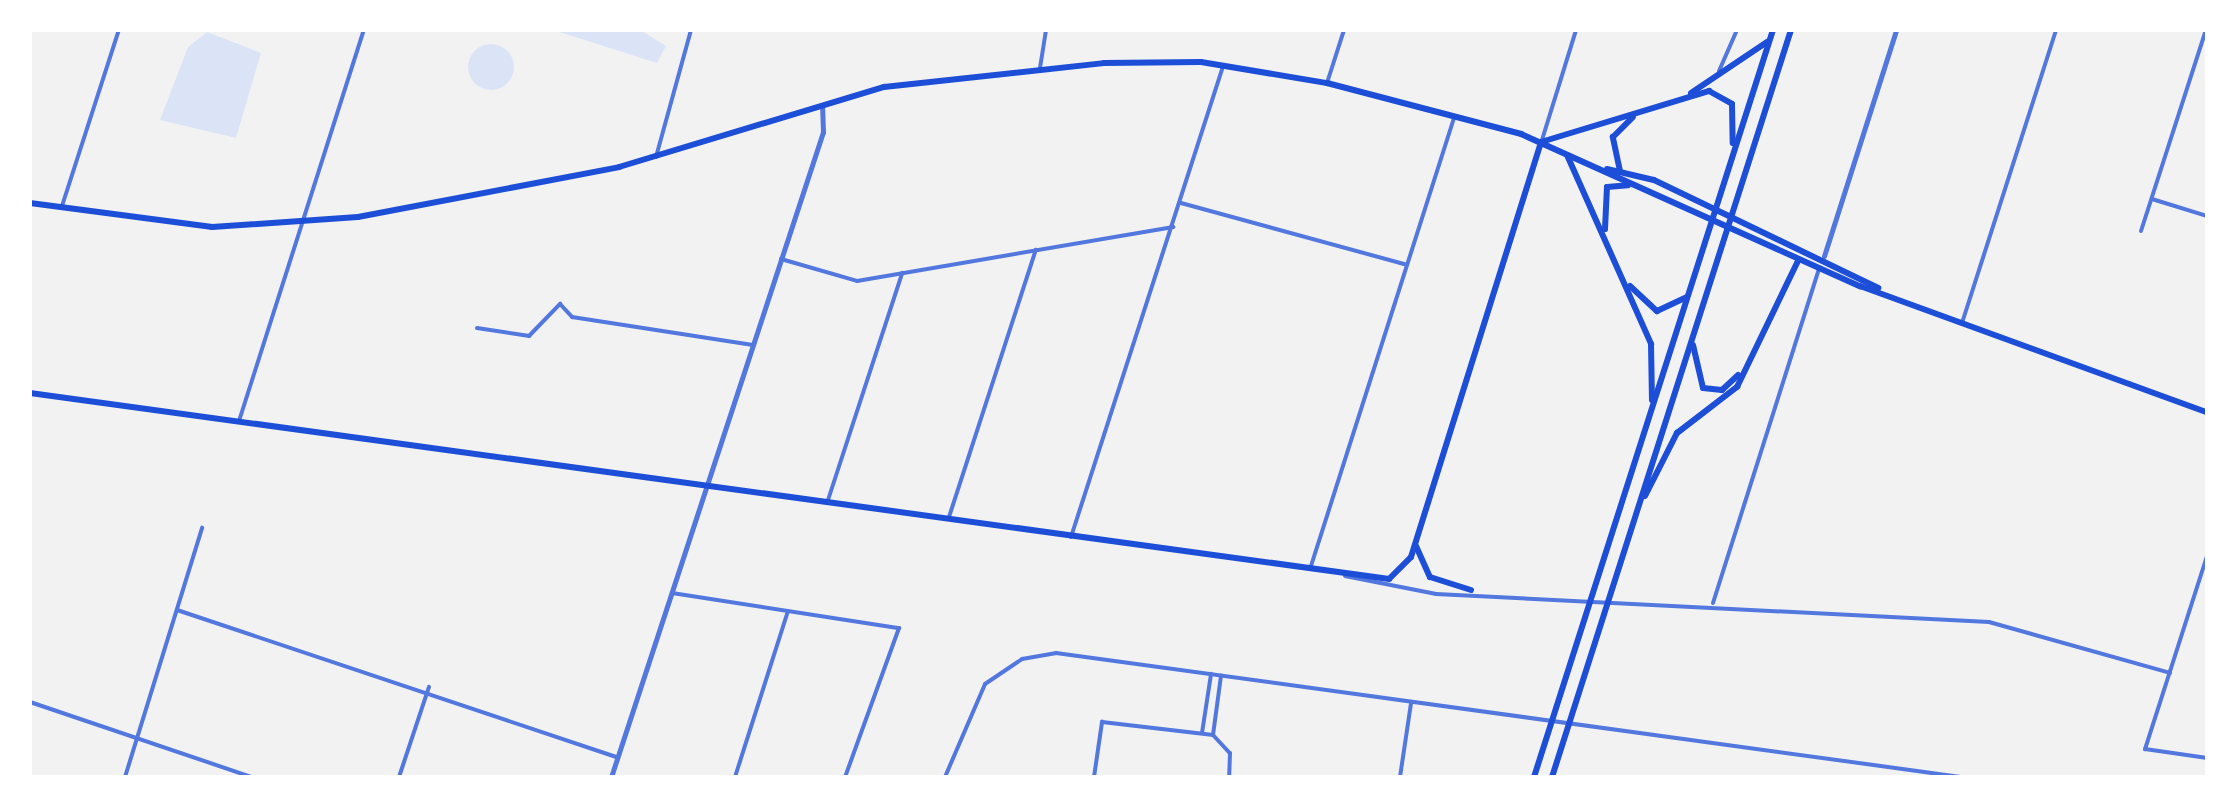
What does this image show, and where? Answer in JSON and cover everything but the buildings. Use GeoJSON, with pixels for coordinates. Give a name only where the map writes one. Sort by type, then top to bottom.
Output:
{"type":"FeatureCollection","features":[{"type":"Feature","properties":{"kind":"main road"},"geometry":{"type":"LineString","coordinates":[[1534,777],[1773,30]]}},
{"type":"Feature","properties":{"kind":"main road"},"geometry":{"type":"LineString","coordinates":[[1552,777],[1791,30]]}},
{"type":"Feature","properties":{"kind":"main road"},"geometry":{"type":"LineString","coordinates":[[1541,142],[1686,96],[1770,39]]}},
{"type":"Feature","properties":{"kind":"main road"},"geometry":{"type":"LineString","coordinates":[[30,204],[184,226],[301,222],[656,156],[901,84],[1040,68],[1224,64],[1328,83],[1455,115],[1541,142],[1819,269],[2207,412]]}},
{"type":"Feature","properties":{"kind":"main road"},"geometry":{"type":"LineString","coordinates":[[1686,96],[1717,92],[1730,100],[1733,154]]}},
{"type":"Feature","properties":{"kind":"main road"},"geometry":{"type":"LineString","coordinates":[[1620,170],[1613,137],[1636,115]]}},
{"type":"Feature","properties":{"kind":"main road"},"geometry":{"type":"LineString","coordinates":[[30,393],[1338,574],[1395,577],[1416,543],[1541,142]]}},
{"type":"Feature","properties":{"kind":"main road"},"geometry":{"type":"LineString","coordinates":[[1567,154],[1624,276],[1652,351],[1651,411]]}},
{"type":"Feature","properties":{"kind":"main road"},"geometry":{"type":"LineString","coordinates":[[1605,169],[1620,170],[1824,256],[1883,291]]}},
{"type":"Feature","properties":{"kind":"main road"},"geometry":{"type":"LineString","coordinates":[[1606,235],[1607,187],[1628,185]]}},
{"type":"Feature","properties":{"kind":"main road"},"geometry":{"type":"LineString","coordinates":[[1637,511],[1678,433],[1724,404],[1798,260]]}},
{"type":"Feature","properties":{"kind":"main road"},"geometry":{"type":"LineString","coordinates":[[1624,276],[1652,310],[1688,296]]}},
{"type":"Feature","properties":{"kind":"main road"},"geometry":{"type":"LineString","coordinates":[[1692,339],[1703,388],[1722,390],[1742,370]]}},
{"type":"Feature","properties":{"kind":"main road"},"geometry":{"type":"LineString","coordinates":[[1416,543],[1430,577],[1471,590]]}},
{"type":"Feature","properties":{"kind":"street"},"geometry":{"type":"LineString","coordinates":[[61,209],[120,30]]}},
{"type":"Feature","properties":{"kind":"street"},"geometry":{"type":"LineString","coordinates":[[238,422],[364,30]]}},
{"type":"Feature","properties":{"kind":"street"},"geometry":{"type":"LineString","coordinates":[[656,156],[691,30]]}},
{"type":"Feature","properties":{"kind":"street"},"geometry":{"type":"LineString","coordinates":[[1040,68],[1046,30]]}},
{"type":"Feature","properties":{"kind":"street"},"geometry":{"type":"LineString","coordinates":[[1328,83],[1344,30]]}},
{"type":"Feature","properties":{"kind":"street"},"geometry":{"type":"LineString","coordinates":[[1541,142],[1576,30]]}},
{"type":"Feature","properties":{"kind":"street"},"geometry":{"type":"LineString","coordinates":[[1708,82],[1737,30]]}},
{"type":"Feature","properties":{"kind":"street"},"geometry":{"type":"LineString","coordinates":[[1824,256],[1896,30]]}},
{"type":"Feature","properties":{"kind":"street"},"geometry":{"type":"LineString","coordinates":[[1962,323],[2056,30]]}},
{"type":"Feature","properties":{"kind":"street"},"geometry":{"type":"LineString","coordinates":[[2141,231],[2206,30]]}},
{"type":"Feature","properties":{"kind":"street"},"geometry":{"type":"LineString","coordinates":[[1071,537],[1224,64]]}},
{"type":"Feature","properties":{"kind":"street"},"geometry":{"type":"LineString","coordinates":[[610,777],[823,132],[822,106]]}},
{"type":"Feature","properties":{"kind":"street"},"geometry":{"type":"LineString","coordinates":[[1310,570],[1455,115]]}},
{"type":"Feature","properties":{"kind":"street"},"geometry":{"type":"LineString","coordinates":[[2152,199],[2207,216]]}},
{"type":"Feature","properties":{"kind":"street"},"geometry":{"type":"LineString","coordinates":[[1181,203],[1407,265]]}},
{"type":"Feature","properties":{"kind":"street"},"geometry":{"type":"LineString","coordinates":[[781,260],[846,281],[1173,227]]}},
{"type":"Feature","properties":{"kind":"street"},"geometry":{"type":"LineString","coordinates":[[948,521],[1036,250]]}},
{"type":"Feature","properties":{"kind":"street"},"geometry":{"type":"LineString","coordinates":[[1713,603],[1819,269]]}},
{"type":"Feature","properties":{"kind":"street"},"geometry":{"type":"LineString","coordinates":[[827,504],[902,273]]}},
{"type":"Feature","properties":{"kind":"street"},"geometry":{"type":"LineString","coordinates":[[477,328],[528,336],[560,304],[572,317],[753,345]]}},
{"type":"Feature","properties":{"kind":"street"},"geometry":{"type":"LineString","coordinates":[[125,777],[202,528]]}},
{"type":"Feature","properties":{"kind":"street"},"geometry":{"type":"LineString","coordinates":[[2207,556],[2146,750],[2207,758]]}},
{"type":"Feature","properties":{"kind":"street"},"geometry":{"type":"LineString","coordinates":[[1338,574],[1386,589],[1713,603],[1989,622],[2170,673]]}},
{"type":"Feature","properties":{"kind":"street"},"geometry":{"type":"LineString","coordinates":[[672,593],[899,628],[845,777]]}},
{"type":"Feature","properties":{"kind":"street"},"geometry":{"type":"LineString","coordinates":[[177,610],[427,690],[617,757]]}},
{"type":"Feature","properties":{"kind":"street"},"geometry":{"type":"LineString","coordinates":[[735,777],[788,611]]}},
{"type":"Feature","properties":{"kind":"street"},"geometry":{"type":"LineString","coordinates":[[946,777],[980,690],[1022,659],[1056,653],[1962,777]]}},
{"type":"Feature","properties":{"kind":"street"},"geometry":{"type":"LineString","coordinates":[[1202,733],[1211,674]]}},
{"type":"Feature","properties":{"kind":"street"},"geometry":{"type":"LineString","coordinates":[[1213,735],[1221,676]]}},
{"type":"Feature","properties":{"kind":"street"},"geometry":{"type":"LineString","coordinates":[[399,777],[427,690]]}},
{"type":"Feature","properties":{"kind":"street"},"geometry":{"type":"LineString","coordinates":[[30,702],[252,777]]}},
{"type":"Feature","properties":{"kind":"street"},"geometry":{"type":"LineString","coordinates":[[1400,777],[1411,703]]}},
{"type":"Feature","properties":{"kind":"street"},"geometry":{"type":"LineString","coordinates":[[1094,777],[1102,722],[1213,735],[1230,753],[1229,777]]}},
{"type":"Feature","properties":{"kind":"shaded area"},"geometry":{"type":"Polygon","coordinates":[[[553,30],[640,30],[666,46],[657,63],[553,30]]]}},
{"type":"Feature","properties":{"kind":"shaded area"},"geometry":{"type":"Polygon","coordinates":[[[207,32],[261,53],[236,138],[160,120],[188,47],[207,32]]]}},
{"type":"Feature","properties":{"kind":"shaded area"},"geometry":{"type":"Polygon","coordinates":[[[491,44],[507,51],[514,67],[507,83],[491,90],[475,83],[468,67],[475,51],[491,44]]]}}]}
